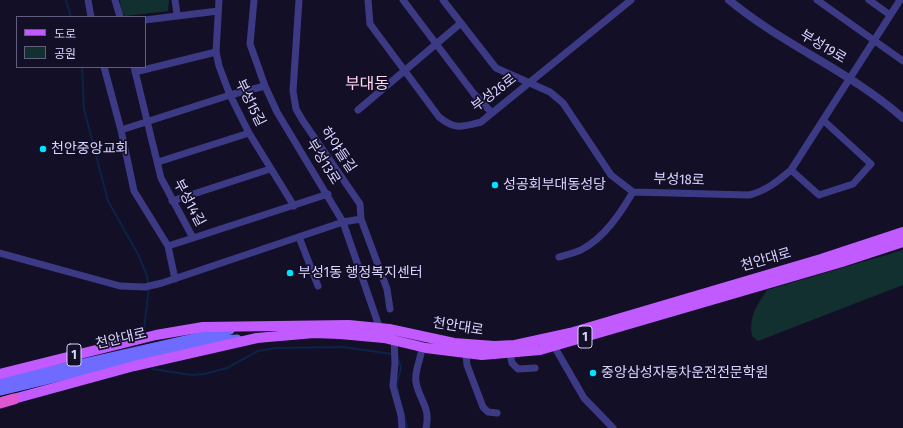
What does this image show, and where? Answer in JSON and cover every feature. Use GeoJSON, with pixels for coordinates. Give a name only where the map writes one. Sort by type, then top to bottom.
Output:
{"type":"FeatureCollection","features":[{"type":"Feature","properties":{"kind":"highway","name":"1"},"geometry":{"type":"LineString","coordinates":[[0,403],[14,399]]}},
{"type":"Feature","properties":{"kind":"main road","name":"천안대로"},"geometry":{"type":"LineString","coordinates":[[0,382],[211,333],[249,327],[341,325],[380,327],[454,343],[494,346],[538,341],[821,259],[903,232]]}},
{"type":"Feature","properties":{"kind":"main road","name":"천안대로"},"geometry":{"type":"LineString","coordinates":[[0,391],[208,341],[314,333],[384,338],[395,346],[466,354],[510,354],[554,346],[842,262],[903,242]]}},
{"type":"Feature","properties":{"kind":"main road","name":"1"},"geometry":{"type":"LineString","coordinates":[[0,374],[183,330],[220,326],[249,327]]}},
{"type":"Feature","properties":{"kind":"main road","name":"1"},"geometry":{"type":"LineString","coordinates":[[14,399],[134,366],[257,338]]}},
{"type":"Feature","properties":{"kind":"street"},"geometry":{"type":"LineString","coordinates":[[88,0],[91,16]]}},
{"type":"Feature","properties":{"kind":"street"},"geometry":{"type":"LineString","coordinates":[[115,0],[120,16]]}},
{"type":"Feature","properties":{"kind":"street"},"geometry":{"type":"LineString","coordinates":[[175,0],[177,14]]}},
{"type":"Feature","properties":{"kind":"street","name":"부성15길"},"geometry":{"type":"LineString","coordinates":[[219,0],[216,52],[219,66],[230,95],[249,133],[294,206]]}},
{"type":"Feature","properties":{"kind":"street","name":"부성13로"},"geometry":{"type":"LineString","coordinates":[[254,0],[250,44],[265,86],[277,112],[328,194],[343,222],[384,338]]}},
{"type":"Feature","properties":{"kind":"street","name":"하야들길"},"geometry":{"type":"LineString","coordinates":[[299,0],[293,91],[296,109],[344,182],[358,199],[360,204],[361,219],[387,289],[390,309]]}},
{"type":"Feature","properties":{"kind":"street","name":"부성26로"},"geometry":{"type":"LineString","coordinates":[[368,0],[370,24],[439,117],[449,125],[461,127],[481,122],[631,0]]}},
{"type":"Feature","properties":{"kind":"street"},"geometry":{"type":"LineString","coordinates":[[403,0],[437,43],[474,94],[492,113]]}},
{"type":"Feature","properties":{"kind":"street","name":"부성18로"},"geometry":{"type":"LineString","coordinates":[[443,0],[496,68],[529,84],[550,92],[563,103],[611,175],[633,192],[749,195],[760,192],[773,185],[791,170],[900,0]]}},
{"type":"Feature","properties":{"kind":"street","name":"부성19로"},"geometry":{"type":"LineString","coordinates":[[729,0],[742,11],[802,50],[849,78],[890,106],[903,118]]}},
{"type":"Feature","properties":{"kind":"street"},"geometry":{"type":"LineString","coordinates":[[817,0],[903,61]]}},
{"type":"Feature","properties":{"kind":"street"},"geometry":{"type":"LineString","coordinates":[[869,0],[890,15]]}},
{"type":"Feature","properties":{"kind":"street"},"geometry":{"type":"LineString","coordinates":[[146,20],[177,14],[218,11]]}},
{"type":"Feature","properties":{"kind":"street"},"geometry":{"type":"LineString","coordinates":[[358,110],[461,24]]}},
{"type":"Feature","properties":{"kind":"street"},"geometry":{"type":"LineString","coordinates":[[146,67],[216,52]]}},
{"type":"Feature","properties":{"kind":"street"},"geometry":{"type":"LineString","coordinates":[[104,68],[121,130],[134,191],[168,246],[175,279]]}},
{"type":"Feature","properties":{"kind":"street","name":"부성14길"},"geometry":{"type":"LineString","coordinates":[[134,69],[161,178],[193,238],[328,194]]}},
{"type":"Feature","properties":{"kind":"street"},"geometry":{"type":"LineString","coordinates":[[121,130],[230,95],[265,86]]}},
{"type":"Feature","properties":{"kind":"street"},"geometry":{"type":"LineString","coordinates":[[791,170],[819,196],[853,184],[871,164],[823,120]]}},
{"type":"Feature","properties":{"kind":"street"},"geometry":{"type":"LineString","coordinates":[[158,162],[249,133]]}},
{"type":"Feature","properties":{"kind":"street"},"geometry":{"type":"LineString","coordinates":[[172,201],[270,169]]}},
{"type":"Feature","properties":{"kind":"street"},"geometry":{"type":"LineString","coordinates":[[559,257],[581,250],[608,229],[621,213],[633,192]]}},
{"type":"Feature","properties":{"kind":"street"},"geometry":{"type":"LineString","coordinates":[[0,253],[120,286],[145,287],[175,279],[343,222],[361,219]]}},
{"type":"Feature","properties":{"kind":"street"},"geometry":{"type":"LineString","coordinates":[[299,237],[318,286]]}},
{"type":"Feature","properties":{"kind":"street"},"geometry":{"type":"LineString","coordinates":[[168,246],[193,238]]}},
{"type":"Feature","properties":{"kind":"street"},"geometry":{"type":"LineString","coordinates":[[393,330],[395,346],[393,386],[401,415],[402,428]]}},
{"type":"Feature","properties":{"kind":"street"},"geometry":{"type":"LineString","coordinates":[[554,346],[584,398],[613,428]]}},
{"type":"Feature","properties":{"kind":"street"},"geometry":{"type":"LineString","coordinates":[[422,348],[420,361],[416,372],[416,383],[427,411],[426,428]]}},
{"type":"Feature","properties":{"kind":"street"},"geometry":{"type":"LineString","coordinates":[[466,354],[467,365],[483,407],[488,412],[497,414]]}},
{"type":"Feature","properties":{"kind":"street"},"geometry":{"type":"LineString","coordinates":[[510,354],[512,363],[518,369],[535,368]]}},
{"type":"Feature","properties":{"kind":"green space"},"geometry":{"type":"Polygon","coordinates":[[[120,0],[169,0],[168,11],[125,16],[121,12],[120,0]]]}},
{"type":"Feature","properties":{"kind":"green space"},"geometry":{"type":"Polygon","coordinates":[[[903,250],[903,285],[758,341],[752,336],[751,329],[754,312],[767,290],[903,250]]]}},
{"type":"Feature","properties":{"kind":"waterway"},"geometry":{"type":"LineString","coordinates":[[66,0],[71,16]]}},
{"type":"Feature","properties":{"kind":"waterway"},"geometry":{"type":"LineString","coordinates":[[82,68],[84,109],[108,201],[138,254],[147,276],[148,284]]}},
{"type":"Feature","properties":{"kind":"waterway"},"geometry":{"type":"LineString","coordinates":[[144,329],[149,288]]}},
{"type":"Feature","properties":{"kind":"waterway"},"geometry":{"type":"LineString","coordinates":[[153,369],[191,375],[204,374],[227,368],[258,351],[276,348],[343,347],[392,354]]}},
{"type":"Feature","properties":{"kind":"waterway"},"geometry":{"type":"LineString","coordinates":[[398,360],[401,369],[397,384],[407,428]]}},
{"type":"Feature","properties":{"kind":"place","name":"천안중앙교회"},"geometry":{"type":"Point","coordinates":[43,149]}},
{"type":"Feature","properties":{"kind":"place","name":"성공회부대동성당"},"geometry":{"type":"Point","coordinates":[495,185]}},
{"type":"Feature","properties":{"kind":"place","name":"부성1동 행정복지센터"},"geometry":{"type":"Point","coordinates":[290,273]}},
{"type":"Feature","properties":{"kind":"place","name":"중앙삼성자동차운전전문학원"},"geometry":{"type":"Point","coordinates":[593,373]}},
{"type":"Feature","properties":{"kind":"district","name":"부대동"},"geometry":{"type":"Point","coordinates":[367,85]}}]}
